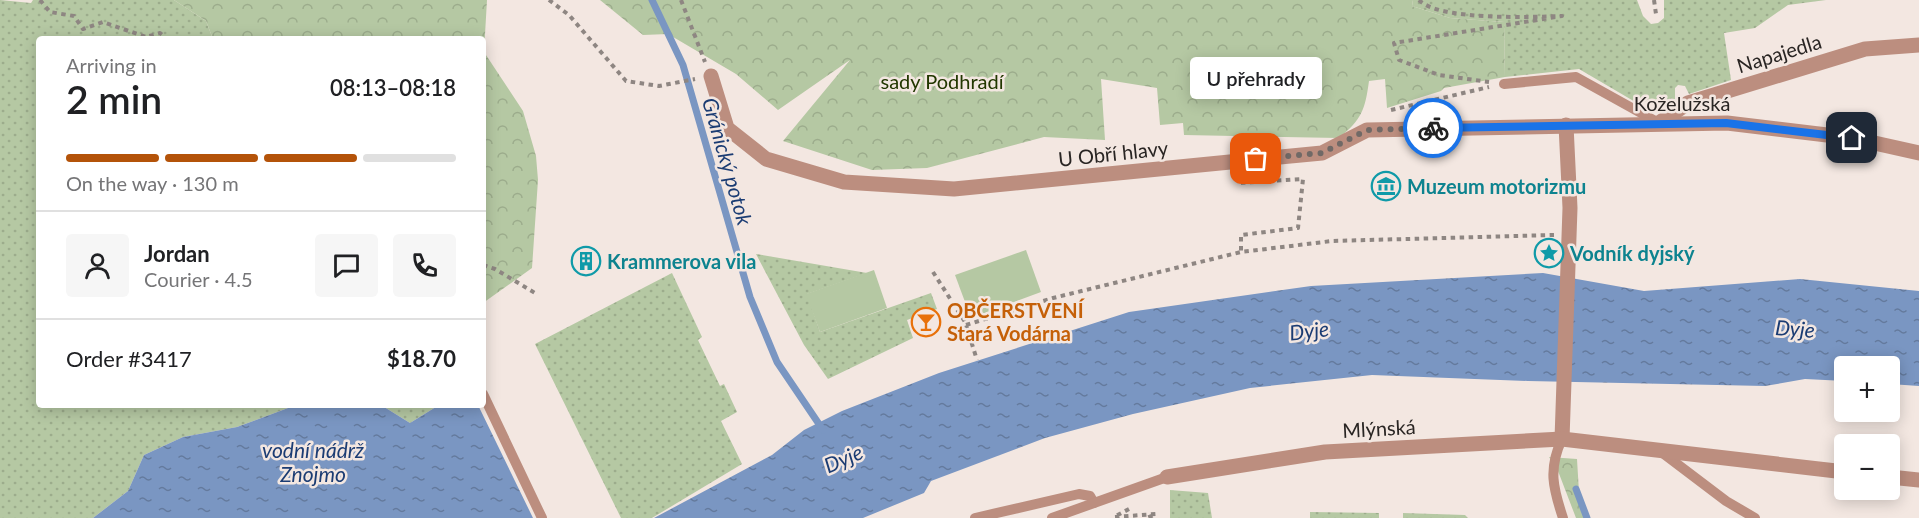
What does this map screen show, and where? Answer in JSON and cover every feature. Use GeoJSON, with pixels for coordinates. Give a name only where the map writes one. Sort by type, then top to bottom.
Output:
{"type":"FeatureCollection","features":[{"type":"Feature","properties":{"kind":"street","name":"Napajedla"},"geometry":{"type":"LineString","coordinates":[[1659,123],[1688,103],[1865,49],[1919,45]]}},
{"type":"Feature","properties":{"kind":"street","name":"U Obří hlavy"},"geometry":{"type":"LineString","coordinates":[[706,77],[727,128],[766,159],[844,182],[954,189],[1322,153],[1367,130],[1566,125]]}},
{"type":"Feature","properties":{"kind":"street","name":"Koželužská"},"geometry":{"type":"LineString","coordinates":[[1566,125],[1726,123],[1852,138],[1919,153]]}},
{"type":"Feature","properties":{"kind":"street"},"geometry":{"type":"LineString","coordinates":[[1562,439],[1569,242],[1566,125]]}},
{"type":"Feature","properties":{"kind":"street","name":"Mlýnská"},"geometry":{"type":"LineString","coordinates":[[1167,477],[1325,452],[1562,439],[1834,471]]}},
{"type":"Feature","properties":{"kind":"street"},"geometry":{"type":"LineString","coordinates":[[1900,478],[1919,480]]}},
{"type":"Feature","properties":{"kind":"lane"},"geometry":{"type":"LineString","coordinates":[[1504,84],[1576,77],[1659,123]]}},
{"type":"Feature","properties":{"kind":"lane"},"geometry":{"type":"LineString","coordinates":[[486,400],[542,518]]}},
{"type":"Feature","properties":{"kind":"lane"},"geometry":{"type":"LineString","coordinates":[[1562,439],[1553,459],[1554,492],[1563,518]]}},
{"type":"Feature","properties":{"kind":"lane"},"geometry":{"type":"LineString","coordinates":[[1657,450],[1726,501],[1755,518]]}},
{"type":"Feature","properties":{"kind":"lane"},"geometry":{"type":"LineString","coordinates":[[1052,518],[1167,477]]}},
{"type":"Feature","properties":{"kind":"lane"},"geometry":{"type":"LineString","coordinates":[[975,518],[1079,494],[1090,496],[1094,503]]}},
{"type":"Feature","properties":{"kind":"path"},"geometry":{"type":"LineString","coordinates":[[40,0],[50,12],[74,16],[83,29],[103,22],[143,36]]}},
{"type":"Feature","properties":{"kind":"path"},"geometry":{"type":"LineString","coordinates":[[549,0],[569,15],[626,81],[659,86],[706,77],[681,0]]}},
{"type":"Feature","properties":{"kind":"path"},"geometry":{"type":"LineString","coordinates":[[1419,0],[1433,8],[1490,17],[1562,16],[1394,43],[1399,60],[1439,75],[1504,84]]}},
{"type":"Feature","properties":{"kind":"path"},"geometry":{"type":"LineString","coordinates":[[1654,0],[1656,14]]}},
{"type":"Feature","properties":{"kind":"path"},"geometry":{"type":"LineString","coordinates":[[150,36],[160,33],[164,36]]}},
{"type":"Feature","properties":{"kind":"path"},"geometry":{"type":"LineString","coordinates":[[1386,111],[1504,84]]}},
{"type":"Feature","properties":{"kind":"path"},"geometry":{"type":"LineString","coordinates":[[1234,162],[1238,183],[1304,179],[1298,228],[1241,235],[1241,252]]}},
{"type":"Feature","properties":{"kind":"path"},"geometry":{"type":"LineString","coordinates":[[966,325],[1053,298],[1241,252],[1332,241],[1569,242]]}},
{"type":"Feature","properties":{"kind":"path"},"geometry":{"type":"LineString","coordinates":[[486,266],[535,293]]}},
{"type":"Feature","properties":{"kind":"path"},"geometry":{"type":"LineString","coordinates":[[933,272],[966,325],[977,360]]}},
{"type":"Feature","properties":{"kind":"green space"},"geometry":{"type":"Polygon","coordinates":[[[0,0],[31,3],[33,0],[174,0],[206,21],[212,36],[36,36],[36,408],[288,408],[237,427],[183,437],[144,455],[128,491],[93,518],[0,518],[0,0]]]}},
{"type":"Feature","properties":{"kind":"green space"},"geometry":{"type":"Polygon","coordinates":[[[174,0],[487,0],[485,36],[212,36],[206,21],[174,0]]]}},
{"type":"Feature","properties":{"kind":"green space","name":"sady Podhradí"},"geometry":{"type":"Polygon","coordinates":[[[600,0],[1413,0],[1412,6],[1450,18],[1504,22],[1505,77],[1444,88],[1441,91],[1387,108],[1385,79],[1369,81],[1366,99],[1358,119],[1339,138],[1184,135],[1183,123],[1160,125],[1157,88],[1101,79],[1105,140],[1044,137],[927,168],[872,170],[783,141],[850,60],[778,110],[736,74],[668,34],[643,35],[600,0]]]}},
{"type":"Feature","properties":{"kind":"green space"},"geometry":{"type":"Polygon","coordinates":[[[1413,0],[1637,0],[1643,16],[1651,24],[1658,23],[1664,18],[1664,0],[1826,0],[1788,5],[1755,28],[1724,33],[1731,80],[1689,94],[1685,86],[1678,85],[1675,88],[1675,99],[1637,103],[1579,69],[1505,77],[1504,22],[1450,18],[1412,6],[1413,0]]]}},
{"type":"Feature","properties":{"kind":"green space"},"geometry":{"type":"Polygon","coordinates":[[[486,55],[523,111],[536,156],[538,180],[532,268],[486,301],[486,55]]]}},
{"type":"Feature","properties":{"kind":"green space"},"geometry":{"type":"Polygon","coordinates":[[[1026,250],[1041,292],[971,318],[955,275],[1026,250]]]}},
{"type":"Feature","properties":{"kind":"green space"},"geometry":{"type":"Polygon","coordinates":[[[756,254],[867,273],[807,294],[820,332],[931,293],[937,309],[907,320],[913,338],[828,379],[804,345],[756,254]]]}},
{"type":"Feature","properties":{"kind":"green space"},"geometry":{"type":"Polygon","coordinates":[[[874,270],[887,308],[820,332],[806,294],[874,270]]]}},
{"type":"Feature","properties":{"kind":"green space"},"geometry":{"type":"Polygon","coordinates":[[[672,273],[702,337],[698,340],[720,386],[724,384],[737,412],[721,421],[742,464],[652,518],[621,518],[535,344],[672,273]]]}},
{"type":"Feature","properties":{"kind":"green space"},"geometry":{"type":"Polygon","coordinates":[[[386,408],[434,408],[410,423],[386,408]]]}},
{"type":"Feature","properties":{"kind":"green space"},"geometry":{"type":"Polygon","coordinates":[[[1549,457],[1577,459],[1580,509],[1587,518],[1576,518],[1558,471],[1549,457]]]}},
{"type":"Feature","properties":{"kind":"green space"},"geometry":{"type":"Polygon","coordinates":[[[1170,490],[1208,493],[1212,518],[1170,518],[1170,490]]]}},
{"type":"Feature","properties":{"kind":"green space"},"geometry":{"type":"Polygon","coordinates":[[[1310,512],[1379,513],[1379,518],[1310,518],[1310,512]]]}},
{"type":"Feature","properties":{"kind":"green space"},"geometry":{"type":"Polygon","coordinates":[[[1403,513],[1465,515],[1468,518],[1403,518],[1403,513]]]}},
{"type":"Feature","properties":{"kind":"water","name":"Dyje"},"geometry":{"type":"Polygon","coordinates":[[[1543,273],[1644,291],[1800,279],[1919,291],[1919,386],[1900,385],[1900,356],[1834,356],[1834,380],[1805,379],[1765,386],[1372,375],[1250,388],[1133,414],[1045,438],[931,481],[924,493],[863,518],[654,518],[772,455],[804,430],[842,411],[939,373],[1129,312],[1311,286],[1543,273]]]}},
{"type":"Feature","properties":{"kind":"water","name":"vodní nádrž Znojmo"},"geometry":{"type":"Polygon","coordinates":[[[288,408],[386,408],[410,423],[434,408],[479,408],[533,518],[93,518],[128,491],[144,455],[183,437],[237,427],[288,408]]]}},
{"type":"Feature","properties":{"kind":"waterway","name":"Gránický potok"},"geometry":{"type":"LineString","coordinates":[[652,0],[683,65],[750,297],[777,362],[823,430]]}},
{"type":"Feature","properties":{"kind":"waterway"},"geometry":{"type":"LineString","coordinates":[[1576,489],[1587,518]]}},
{"type":"Feature","properties":{"kind":"way so far"},"geometry":{"type":"LineString","coordinates":[[1256,159],[1322,153],[1367,130],[1433,128]]}},
{"type":"Feature","properties":{"kind":"place","name":"U přehrady"},"geometry":{"type":"Point","coordinates":[1256,159]}},
{"type":"Feature","properties":{"kind":"place","name":"Muzeum motorizmu"},"geometry":{"type":"Point","coordinates":[1386,186]}},
{"type":"Feature","properties":{"kind":"place","name":"Vodník dyjský"},"geometry":{"type":"Point","coordinates":[1549,253]}},
{"type":"Feature","properties":{"kind":"place","name":"Krammerova vila"},"geometry":{"type":"Point","coordinates":[586,261]}},
{"type":"Feature","properties":{"kind":"place","name":"OBČERSTVENÍ Stará Vodárna"},"geometry":{"type":"Point","coordinates":[926,322]}},
{"type":"Feature","properties":{"kind":"route"},"geometry":{"type":"LineString","coordinates":[[1433,128],[1726,123],[1852,138]]}}]}
